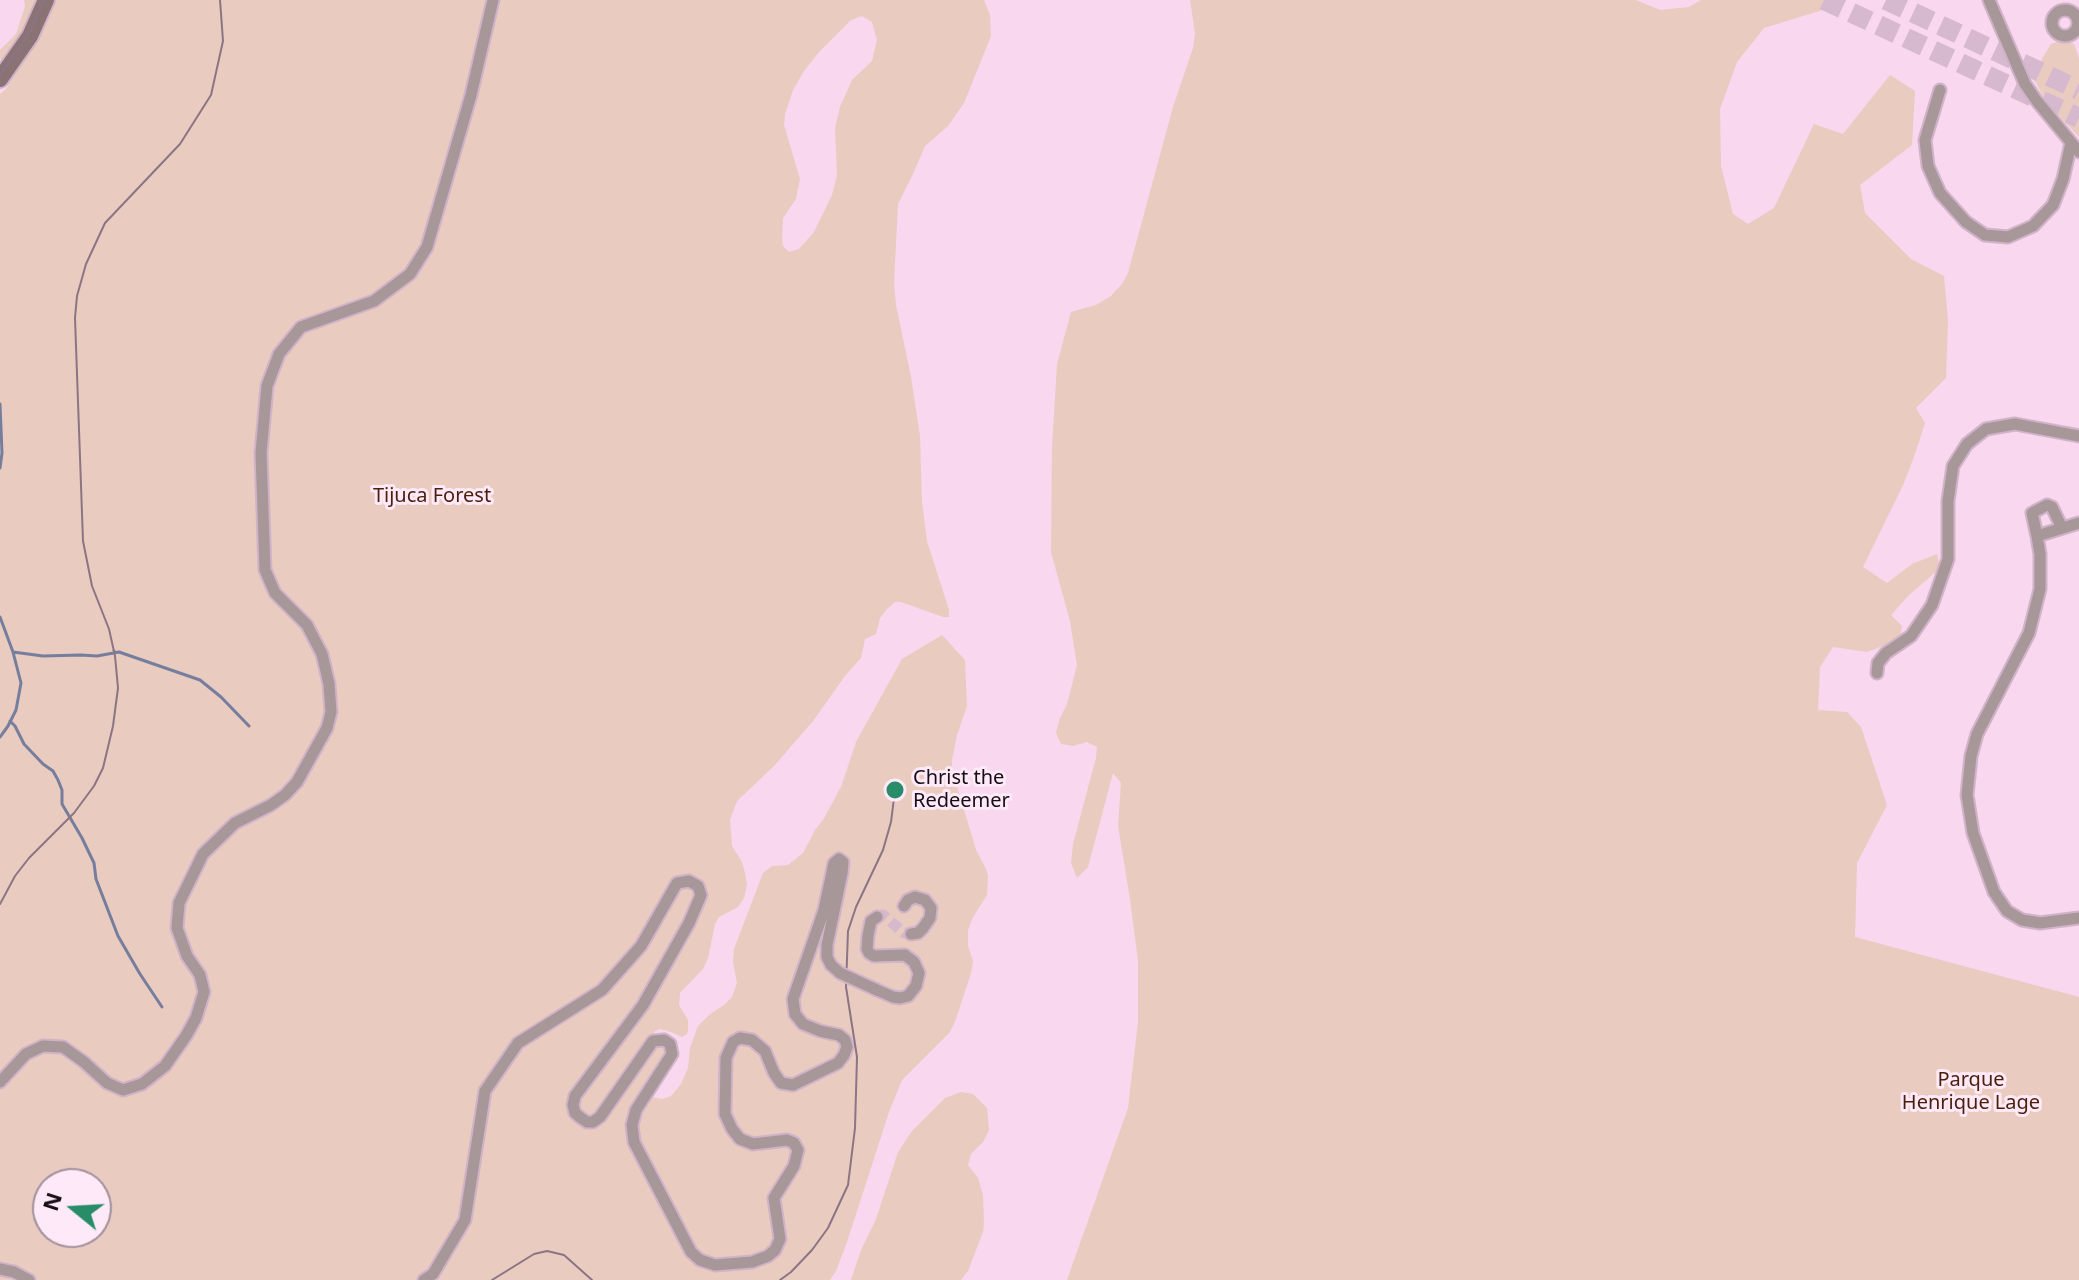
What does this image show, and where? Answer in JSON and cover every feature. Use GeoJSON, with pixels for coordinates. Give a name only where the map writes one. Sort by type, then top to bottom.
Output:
{"type":"FeatureCollection","features":[{"type":"Feature","properties":{"kind":"street"},"geometry":{"type":"LineString","coordinates":[[0,79],[30,36],[46,0]]}},
{"type":"Feature","properties":{"kind":"street"},"geometry":{"type":"LineString","coordinates":[[0,1082],[26,1054],[43,1046],[63,1047],[107,1083],[123,1090],[142,1084],[165,1066],[196,1018],[204,992],[200,975],[187,956],[177,928],[179,903],[203,854],[235,823],[271,805],[297,782],[327,728],[331,712],[322,654],[307,625],[275,593],[265,570],[261,453],[267,386],[279,354],[301,327],[374,301],[410,274],[427,247],[468,107],[493,0]]}},
{"type":"Feature","properties":{"kind":"street"},"geometry":{"type":"LineString","coordinates":[[1940,90],[1925,140],[1928,166],[1940,193],[1966,222],[1985,235],[2008,237],[2033,226],[2053,205],[2075,148],[2025,84],[1989,0]]}},
{"type":"Feature","properties":{"kind":"street"},"geometry":{"type":"LineString","coordinates":[[1877,673],[1878,663],[1886,653],[1911,636],[1932,605],[1948,559],[1948,501],[1953,466],[1967,444],[1986,429],[2015,424],[2079,436]]}},
{"type":"Feature","properties":{"kind":"street"},"geometry":{"type":"LineString","coordinates":[[2062,528],[2052,507],[2047,505],[2032,513],[2040,554],[2040,589],[2029,633],[1977,734],[1967,795],[1973,833],[1988,877],[2007,911],[2022,920],[2040,923],[2079,918]]}},
{"type":"Feature","properties":{"kind":"street"},"geometry":{"type":"LineString","coordinates":[[2037,536],[2079,523]]}},
{"type":"Feature","properties":{"kind":"street"},"geometry":{"type":"LineString","coordinates":[[424,1280],[433,1274],[465,1220],[485,1091],[518,1043],[602,990],[641,946],[677,883],[689,881],[698,886],[701,895],[689,923],[643,1005],[575,1096],[573,1105],[575,1113],[587,1122],[593,1122],[600,1117],[653,1041],[664,1040],[670,1044],[672,1054],[636,1110],[632,1125],[634,1142],[691,1252],[700,1260],[715,1265],[752,1262],[768,1256],[780,1239],[774,1198],[794,1166],[798,1150],[794,1143],[787,1140],[753,1144],[740,1139],[732,1129],[725,1114],[726,1058],[733,1042],[740,1038],[752,1040],[765,1051],[781,1083],[793,1085],[838,1063],[847,1047],[845,1040],[839,1035],[803,1024],[795,1014],[793,999],[824,910],[834,861],[839,859],[843,862],[827,945],[831,965],[840,973],[893,997],[908,996],[916,986],[919,973],[914,962],[905,955],[874,956],[869,953],[868,934],[871,921],[877,917]]}},
{"type":"Feature","properties":{"kind":"street"},"geometry":{"type":"LineString","coordinates":[[904,906],[915,897],[925,900],[931,908],[930,918],[923,928],[911,934]]}},
{"type":"Feature","properties":{"kind":"street"},"geometry":{"type":"LineString","coordinates":[[0,1269],[29,1280]]}},
{"type":"Feature","properties":{"kind":"green space","name":"Tijuca Forest"},"geometry":{"type":"Polygon","coordinates":[[[24,0],[984,0],[990,15],[991,36],[964,103],[948,126],[925,146],[898,204],[894,283],[896,305],[920,436],[927,541],[949,617],[895,602],[880,618],[876,634],[865,639],[861,658],[813,721],[774,766],[737,801],[730,820],[732,846],[745,873],[747,885],[744,898],[738,907],[719,917],[703,969],[680,993],[679,1005],[688,1020],[687,1034],[682,1037],[660,1029],[649,1039],[663,1043],[667,1050],[651,1097],[662,1099],[671,1096],[681,1084],[698,1026],[732,997],[737,983],[734,949],[763,873],[772,866],[788,865],[803,853],[841,787],[856,742],[902,659],[942,635],[965,660],[967,706],[957,735],[952,769],[976,850],[988,876],[987,895],[968,930],[968,946],[973,961],[956,1019],[950,1032],[902,1080],[847,1242],[830,1280],[0,1280],[0,94],[17,72],[3,62],[0,50],[16,34],[24,0]],[[862,16],[851,20],[820,51],[793,90],[784,125],[800,179],[796,199],[783,218],[783,246],[789,252],[799,249],[814,232],[832,195],[837,175],[835,128],[852,80],[872,61],[877,40],[872,22],[862,16]]]}},
{"type":"Feature","properties":{"kind":"green space","name":"Parque Henrique Lage"},"geometry":{"type":"Polygon","coordinates":[[[1190,0],[1636,0],[1660,10],[1689,7],[1701,0],[1842,0],[1842,4],[1764,28],[1737,62],[1720,109],[1721,166],[1733,214],[1748,224],[1774,208],[1814,124],[1843,134],[1890,75],[1915,91],[1912,145],[1860,185],[1865,213],[1911,259],[1944,276],[1948,320],[1946,378],[1916,408],[1925,423],[1915,454],[1863,567],[1887,583],[1912,564],[1937,554],[1940,568],[1891,615],[1902,626],[1899,640],[1867,652],[1833,647],[1820,667],[1818,710],[1847,712],[1861,727],[1887,805],[1857,863],[1855,937],[2079,997],[2079,1280],[1067,1280],[1128,1108],[1138,1022],[1138,961],[1118,826],[1121,783],[1113,773],[1088,867],[1077,878],[1071,863],[1097,747],[1087,742],[1073,746],[1061,744],[1056,733],[1077,665],[1070,621],[1051,552],[1057,364],[1071,312],[1096,305],[1111,296],[1128,273],[1173,107],[1193,48],[1195,33],[1190,0]]]}},
{"type":"Feature","properties":{"kind":"green space"},"geometry":{"type":"Polygon","coordinates":[[[2063,40],[2074,44],[2079,58],[2079,137],[2046,102],[2032,75],[2051,44],[2063,40]]]}},
{"type":"Feature","properties":{"kind":"green space"},"geometry":{"type":"Polygon","coordinates":[[[961,1092],[973,1094],[987,1108],[989,1130],[971,1154],[968,1165],[978,1178],[983,1195],[984,1224],[968,1271],[961,1280],[851,1280],[876,1219],[898,1152],[912,1131],[945,1098],[961,1092]]]}},
{"type":"Feature","properties":{"kind":"waterway"},"geometry":{"type":"LineString","coordinates":[[0,404],[0,468]]}},
{"type":"Feature","properties":{"kind":"waterway"},"geometry":{"type":"LineString","coordinates":[[0,617],[21,683],[16,710],[0,737]]}},
{"type":"Feature","properties":{"kind":"waterway"},"geometry":{"type":"LineString","coordinates":[[13,652],[43,656],[97,656],[119,652],[200,680],[249,726]]}},
{"type":"Feature","properties":{"kind":"waterway"},"geometry":{"type":"LineString","coordinates":[[10,721],[24,744],[53,771],[58,780],[62,804],[94,863],[96,879],[118,936],[162,1007]]}},
{"type":"Feature","properties":{"kind":"tunnel"},"geometry":{"type":"LineString","coordinates":[[1824,0],[2079,118]]}},
{"type":"Feature","properties":{"kind":"tunnel"},"geometry":{"type":"LineString","coordinates":[[1886,0],[2079,90]]}},
{"type":"Feature","properties":{"kind":"tunnel"},"geometry":{"type":"LineString","coordinates":[[877,917],[883,915],[904,933],[911,934]]}},
{"type":"Feature","properties":{"kind":"tram line"},"geometry":{"type":"LineString","coordinates":[[0,75],[27,37],[44,0]]}},
{"type":"Feature","properties":{"kind":"tram line"},"geometry":{"type":"LineString","coordinates":[[0,904],[29,858],[74,813],[94,786],[103,768],[118,688],[109,629],[92,586],[83,541],[75,318],[77,296],[86,264],[105,223],[180,144],[211,95],[223,41],[220,0]]}},
{"type":"Feature","properties":{"kind":"tram line"},"geometry":{"type":"LineString","coordinates":[[780,1280],[812,1250],[828,1228],[848,1185],[855,1128],[857,1057],[846,987],[848,931],[883,850],[895,790]]}},
{"type":"Feature","properties":{"kind":"tram line"},"geometry":{"type":"LineString","coordinates":[[492,1280],[534,1254],[547,1251],[564,1255],[592,1280]]}},
{"type":"Feature","properties":{"kind":"place","name":"Christ the Redeemer"},"geometry":{"type":"Point","coordinates":[895,790]}}]}
